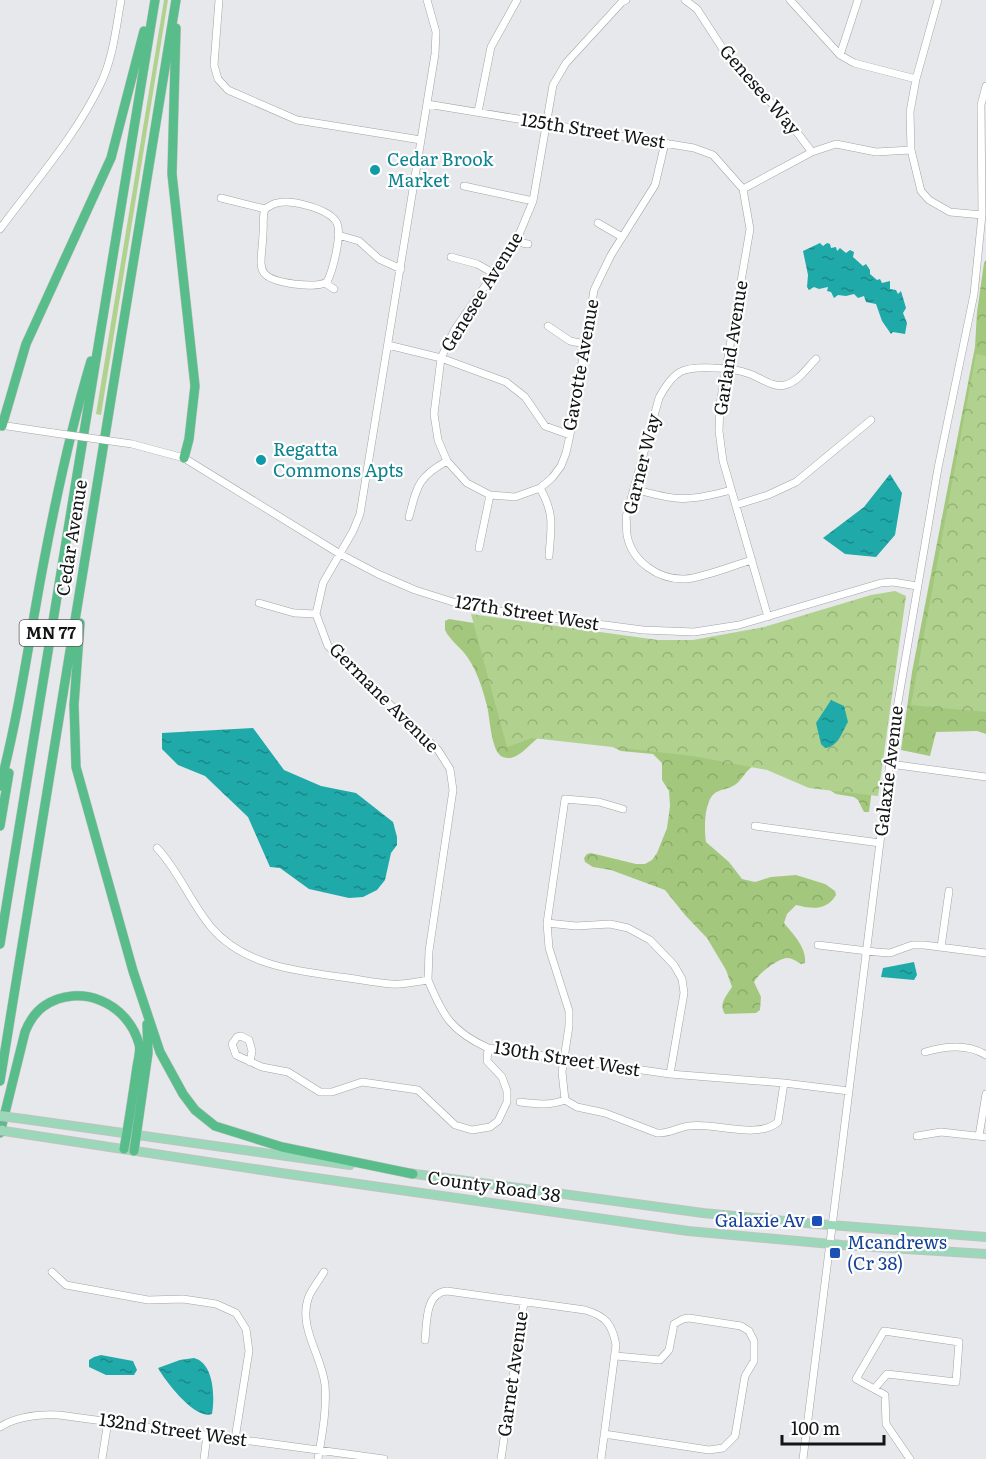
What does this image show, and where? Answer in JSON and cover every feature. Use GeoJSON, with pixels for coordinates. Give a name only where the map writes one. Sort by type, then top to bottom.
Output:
{"type":"FeatureCollection","features":[{"type":"Feature","properties":{"kind":"highway","name":"Cedar Avenue"},"geometry":{"type":"LineString","coordinates":[[0,944],[154,0]]}},
{"type":"Feature","properties":{"kind":"highway"},"geometry":{"type":"LineString","coordinates":[[1,426],[26,344],[111,158],[154,0]]}},
{"type":"Feature","properties":{"kind":"highway","name":"Cedar Avenue"},"geometry":{"type":"LineString","coordinates":[[0,1081],[176,0]]}},
{"type":"Feature","properties":{"kind":"highway"},"geometry":{"type":"LineString","coordinates":[[176,0],[172,174],[195,386],[189,439],[184,458]]}},
{"type":"Feature","properties":{"kind":"highway"},"geometry":{"type":"LineString","coordinates":[[0,786],[14,734],[57,497],[83,388],[102,322]]}},
{"type":"Feature","properties":{"kind":"highway"},"geometry":{"type":"LineString","coordinates":[[85,560],[74,705],[76,767],[133,971],[160,1052],[183,1094],[195,1110],[215,1126],[282,1147],[413,1174]]}},
{"type":"Feature","properties":{"kind":"highway"},"geometry":{"type":"LineString","coordinates":[[0,826],[14,734]]}},
{"type":"Feature","properties":{"kind":"highway"},"geometry":{"type":"LineString","coordinates":[[0,1131],[25,1032],[32,1018],[43,1007],[59,999],[74,996],[92,997],[108,1003],[123,1014],[140,1046],[132,1134]]}},
{"type":"Feature","properties":{"kind":"highway"},"geometry":{"type":"LineString","coordinates":[[129,1150],[148,1053],[147,1012]]}},
{"type":"Feature","properties":{"kind":"main road","name":"County Road 38"},"geometry":{"type":"LineString","coordinates":[[0,1116],[703,1213],[986,1237]]}},
{"type":"Feature","properties":{"kind":"main road","name":"County Road 38"},"geometry":{"type":"LineString","coordinates":[[0,1131],[688,1231],[830,1244],[986,1254]]}},
{"type":"Feature","properties":{"kind":"street"},"geometry":{"type":"LineString","coordinates":[[0,229],[80,121],[101,84],[114,44],[121,0]]}},
{"type":"Feature","properties":{"kind":"street"},"geometry":{"type":"LineString","coordinates":[[219,0],[215,70],[218,79],[228,90],[297,120],[421,140]]}},
{"type":"Feature","properties":{"kind":"street"},"geometry":{"type":"LineString","coordinates":[[259,603],[294,613],[316,614],[322,583],[353,531],[360,513],[435,54],[436,32],[427,0]]}},
{"type":"Feature","properties":{"kind":"street"},"geometry":{"type":"LineString","coordinates":[[478,112],[491,47],[517,0]]}},
{"type":"Feature","properties":{"kind":"street"},"geometry":{"type":"LineString","coordinates":[[546,123],[553,85],[566,63],[626,0]]}},
{"type":"Feature","properties":{"kind":"street","name":"Genesee Way"},"geometry":{"type":"LineString","coordinates":[[685,0],[697,9],[732,63],[786,118],[812,152]]}},
{"type":"Feature","properties":{"kind":"street"},"geometry":{"type":"LineString","coordinates":[[790,0],[840,55],[854,63],[916,79]]}},
{"type":"Feature","properties":{"kind":"street"},"geometry":{"type":"LineString","coordinates":[[840,55],[858,0]]}},
{"type":"Feature","properties":{"kind":"street"},"geometry":{"type":"LineString","coordinates":[[938,0],[916,79],[910,112],[911,150],[921,191],[929,200],[950,212],[982,215]]}},
{"type":"Feature","properties":{"kind":"street","name":"Galaxie Avenue"},"geometry":{"type":"LineString","coordinates":[[802,1459],[890,764],[917,586],[938,468],[974,294],[982,215],[981,105],[986,86]]}},
{"type":"Feature","properties":{"kind":"street","name":"125th Street West"},"geometry":{"type":"LineString","coordinates":[[427,104],[694,148],[713,156],[743,189]]}},
{"type":"Feature","properties":{"kind":"street","name":"Genesee Avenue"},"geometry":{"type":"LineString","coordinates":[[447,461],[438,440],[434,414],[441,358],[456,328],[516,242],[533,201],[546,123]]}},
{"type":"Feature","properties":{"kind":"street","name":"Gavotte Avenue"},"geometry":{"type":"LineString","coordinates":[[540,488],[561,466],[566,453],[594,290],[610,255],[656,185],[665,143]]}},
{"type":"Feature","properties":{"kind":"street"},"geometry":{"type":"LineString","coordinates":[[743,189],[812,152],[836,144],[876,152],[911,150]]}},
{"type":"Feature","properties":{"kind":"street"},"geometry":{"type":"LineString","coordinates":[[464,186],[533,201]]}},
{"type":"Feature","properties":{"kind":"street","name":"Garland Avenue"},"geometry":{"type":"LineString","coordinates":[[743,189],[750,229],[725,368],[719,431],[723,461],[768,616]]}},
{"type":"Feature","properties":{"kind":"street"},"geometry":{"type":"LineString","coordinates":[[221,198],[265,209],[278,202],[291,203],[322,211],[333,218],[338,225],[338,235],[330,276],[325,283],[297,284],[277,281],[266,276],[259,263],[265,209]]}},
{"type":"Feature","properties":{"kind":"street"},"geometry":{"type":"LineString","coordinates":[[598,223],[622,237]]}},
{"type":"Feature","properties":{"kind":"street"},"geometry":{"type":"LineString","coordinates":[[338,235],[359,241],[379,259],[401,269]]}},
{"type":"Feature","properties":{"kind":"street"},"geometry":{"type":"LineString","coordinates":[[516,242],[528,244]]}},
{"type":"Feature","properties":{"kind":"street"},"geometry":{"type":"LineString","coordinates":[[451,257],[477,264],[495,274]]}},
{"type":"Feature","properties":{"kind":"street"},"geometry":{"type":"LineString","coordinates":[[325,283],[334,289]]}},
{"type":"Feature","properties":{"kind":"street"},"geometry":{"type":"LineString","coordinates":[[548,326],[570,341],[585,344]]}},
{"type":"Feature","properties":{"kind":"street"},"geometry":{"type":"LineString","coordinates":[[388,345],[441,358],[506,382],[525,398],[545,426],[570,435]]}},
{"type":"Feature","properties":{"kind":"street","name":"Garner Way"},"geometry":{"type":"LineString","coordinates":[[752,560],[687,579],[669,578],[652,571],[636,556],[627,537],[626,517],[659,398],[667,383],[678,373],[692,367],[725,368],[748,373],[784,386],[796,380],[816,359]]}},
{"type":"Feature","properties":{"kind":"street"},"geometry":{"type":"LineString","coordinates":[[736,505],[768,495],[796,482],[871,420]]}},
{"type":"Feature","properties":{"kind":"street","name":"127th Street West"},"geometry":{"type":"LineString","coordinates":[[1,426],[132,444],[184,458],[340,554],[415,590],[453,602],[499,611],[672,632],[720,629],[882,583],[917,586]]}},
{"type":"Feature","properties":{"kind":"street"},"geometry":{"type":"LineString","coordinates":[[409,517],[416,489],[430,470],[447,461],[467,483],[490,495],[515,497],[540,488],[549,503],[552,515],[549,556]]}},
{"type":"Feature","properties":{"kind":"street"},"geometry":{"type":"LineString","coordinates":[[634,489],[665,498],[684,500],[704,498],[731,490]]}},
{"type":"Feature","properties":{"kind":"street"},"geometry":{"type":"LineString","coordinates":[[479,548],[490,495]]}},
{"type":"Feature","properties":{"kind":"street","name":"Germane Avenue"},"geometry":{"type":"LineString","coordinates":[[316,614],[328,646],[438,750],[450,769],[453,790],[429,951],[428,980]]}},
{"type":"Feature","properties":{"kind":"street"},"geometry":{"type":"LineString","coordinates":[[890,764],[986,777]]}},
{"type":"Feature","properties":{"kind":"street"},"geometry":{"type":"LineString","coordinates":[[565,1100],[562,1082],[569,1011],[549,948],[547,923],[565,799],[599,802],[623,809]]}},
{"type":"Feature","properties":{"kind":"street"},"geometry":{"type":"LineString","coordinates":[[754,826],[880,843]]}},
{"type":"Feature","properties":{"kind":"street"},"geometry":{"type":"LineString","coordinates":[[157,848],[171,862],[190,898],[212,929],[233,946],[258,960],[286,970],[393,984],[428,980]]}},
{"type":"Feature","properties":{"kind":"street"},"geometry":{"type":"LineString","coordinates":[[941,947],[949,891]]}},
{"type":"Feature","properties":{"kind":"street"},"geometry":{"type":"LineString","coordinates":[[547,923],[576,926],[610,924],[628,928],[650,940],[674,965],[682,980],[684,993],[670,1074]]}},
{"type":"Feature","properties":{"kind":"street"},"geometry":{"type":"LineString","coordinates":[[818,945],[890,953],[912,945],[986,953]]}},
{"type":"Feature","properties":{"kind":"street","name":"130th Street West"},"geometry":{"type":"LineString","coordinates":[[428,980],[440,1010],[456,1028],[471,1040],[488,1048],[670,1074],[784,1083],[849,1091]]}},
{"type":"Feature","properties":{"kind":"street"},"geometry":{"type":"LineString","coordinates":[[925,1052],[947,1046],[978,1050],[986,1055]]}},
{"type":"Feature","properties":{"kind":"street"},"geometry":{"type":"LineString","coordinates":[[250,1062],[262,1068],[288,1072],[320,1092],[332,1092],[362,1082],[418,1090],[455,1125],[472,1130],[482,1129],[498,1121],[503,1115],[507,1102],[507,1091],[502,1077],[487,1060],[488,1048]]}},
{"type":"Feature","properties":{"kind":"street"},"geometry":{"type":"LineString","coordinates":[[565,1100],[577,1107],[605,1113],[657,1133],[665,1134],[688,1126],[753,1130],[766,1128],[778,1122],[784,1083]]}},
{"type":"Feature","properties":{"kind":"street"},"geometry":{"type":"LineString","coordinates":[[917,1136],[941,1132],[983,1137],[986,1094]]}},
{"type":"Feature","properties":{"kind":"street"},"geometry":{"type":"LineString","coordinates":[[520,1102],[544,1105],[565,1100]]}},
{"type":"Feature","properties":{"kind":"street"},"geometry":{"type":"LineString","coordinates":[[52,1272],[66,1285],[148,1300],[183,1299],[216,1304],[236,1313],[246,1329],[249,1351],[236,1439]]}},
{"type":"Feature","properties":{"kind":"street"},"geometry":{"type":"LineString","coordinates":[[318,1459],[325,1410],[325,1385],[321,1364],[305,1314],[309,1296],[324,1272]]}},
{"type":"Feature","properties":{"kind":"street"},"geometry":{"type":"LineString","coordinates":[[425,1340],[430,1301],[440,1292],[447,1291],[524,1302]]}},
{"type":"Feature","properties":{"kind":"street","name":"Garnet Avenue"},"geometry":{"type":"LineString","coordinates":[[501,1459],[524,1302],[585,1310],[599,1315],[614,1332],[616,1356],[601,1459]]}},
{"type":"Feature","properties":{"kind":"street"},"geometry":{"type":"LineString","coordinates":[[604,1434],[709,1450],[728,1445],[737,1431],[745,1379],[754,1361],[754,1341],[749,1331],[741,1326],[689,1318],[674,1324],[669,1350],[660,1360],[616,1356]]}},
{"type":"Feature","properties":{"kind":"street"},"geometry":{"type":"LineString","coordinates":[[875,1388],[887,1374],[956,1382],[959,1342],[884,1331],[856,1379],[885,1395],[886,1424],[910,1459]]}},
{"type":"Feature","properties":{"kind":"street","name":"132nd Street West"},"geometry":{"type":"LineString","coordinates":[[0,1427],[21,1418],[41,1414],[384,1459]]}},
{"type":"Feature","properties":{"kind":"street"},"geometry":{"type":"LineString","coordinates":[[102,1459],[108,1421]]}},
{"type":"Feature","properties":{"kind":"street"},"geometry":{"type":"LineString","coordinates":[[204,1459],[207,1435]]}},
{"type":"Feature","properties":{"kind":"green space"},"geometry":{"type":"Polygon","coordinates":[[[164,0],[168,0],[101,415],[96,414],[164,0]]]}},
{"type":"Feature","properties":{"kind":"green space"},"geometry":{"type":"Polygon","coordinates":[[[986,260],[986,734],[977,731],[936,732],[930,756],[901,750],[912,672],[975,347],[977,312],[986,260]]]}},
{"type":"Feature","properties":{"kind":"green space"},"geometry":{"type":"Polygon","coordinates":[[[976,354],[986,356],[986,712],[911,705],[976,354]]]}},
{"type":"Feature","properties":{"kind":"green space"},"geometry":{"type":"Polygon","coordinates":[[[895,591],[906,596],[878,796],[809,788],[767,770],[693,756],[532,738],[507,747],[471,614],[658,640],[693,640],[764,627],[871,595],[895,591]]]}},
{"type":"Feature","properties":{"kind":"green space"},"geometry":{"type":"Polygon","coordinates":[[[449,619],[567,638],[874,774],[869,812],[864,812],[854,797],[836,794],[817,782],[753,766],[736,784],[711,797],[705,823],[706,842],[729,862],[742,879],[755,882],[771,877],[796,875],[825,884],[835,891],[836,895],[823,906],[813,908],[796,905],[787,914],[784,923],[802,947],[805,963],[801,964],[789,958],[783,959],[759,975],[754,982],[761,997],[760,1010],[756,1013],[725,1014],[723,1003],[732,987],[726,970],[707,938],[665,890],[611,870],[593,867],[585,862],[584,858],[591,853],[636,864],[645,864],[652,860],[667,828],[670,806],[669,791],[662,780],[662,763],[653,754],[621,751],[609,745],[541,736],[519,755],[503,757],[493,742],[488,711],[474,669],[445,630],[445,621],[449,619]]]}},
{"type":"Feature","properties":{"kind":"water"},"geometry":{"type":"Polygon","coordinates":[[[820,243],[823,246],[830,244],[831,248],[836,247],[837,251],[840,248],[846,253],[850,250],[854,252],[853,257],[863,266],[866,264],[870,274],[877,280],[880,279],[882,283],[890,281],[890,289],[896,290],[898,294],[901,291],[906,308],[903,313],[907,323],[905,334],[893,332],[891,334],[882,321],[876,304],[866,302],[864,296],[858,298],[854,294],[838,295],[834,298],[831,292],[827,291],[828,287],[819,289],[814,287],[809,290],[803,251],[820,243]]]}},
{"type":"Feature","properties":{"kind":"water"},"geometry":{"type":"Polygon","coordinates":[[[890,474],[902,493],[895,535],[876,557],[845,554],[823,538],[864,507],[890,474]]]}},
{"type":"Feature","properties":{"kind":"water"},"geometry":{"type":"Polygon","coordinates":[[[831,700],[844,706],[848,722],[837,742],[825,748],[821,744],[816,723],[831,700]]]}},
{"type":"Feature","properties":{"kind":"water"},"geometry":{"type":"Polygon","coordinates":[[[253,728],[284,770],[321,786],[356,793],[393,822],[397,845],[391,853],[385,880],[377,890],[363,897],[349,898],[309,889],[280,868],[270,867],[248,817],[205,776],[178,765],[162,749],[162,733],[253,728]]]}},
{"type":"Feature","properties":{"kind":"water"},"geometry":{"type":"Polygon","coordinates":[[[914,962],[917,975],[914,980],[881,977],[883,968],[914,962]]]}},
{"type":"Feature","properties":{"kind":"water"},"geometry":{"type":"Polygon","coordinates":[[[101,1355],[133,1361],[137,1370],[134,1375],[106,1375],[89,1367],[89,1360],[101,1355]]]}},
{"type":"Feature","properties":{"kind":"water"},"geometry":{"type":"Polygon","coordinates":[[[194,1358],[206,1366],[212,1382],[212,1414],[205,1414],[190,1406],[167,1382],[158,1368],[180,1360],[194,1358]]]}},
{"type":"Feature","properties":{"kind":"place","name":"Cedar Brook Market"},"geometry":{"type":"Point","coordinates":[375,170]}},
{"type":"Feature","properties":{"kind":"place","name":"Regatta Commons Apts"},"geometry":{"type":"Point","coordinates":[261,460]}},
{"type":"Feature","properties":{"kind":"place","name":"Galaxie Av"},"geometry":{"type":"Point","coordinates":[817,1221]}},
{"type":"Feature","properties":{"kind":"place","name":"Mcandrews (Cr 38)"},"geometry":{"type":"Point","coordinates":[835,1253]}}]}
